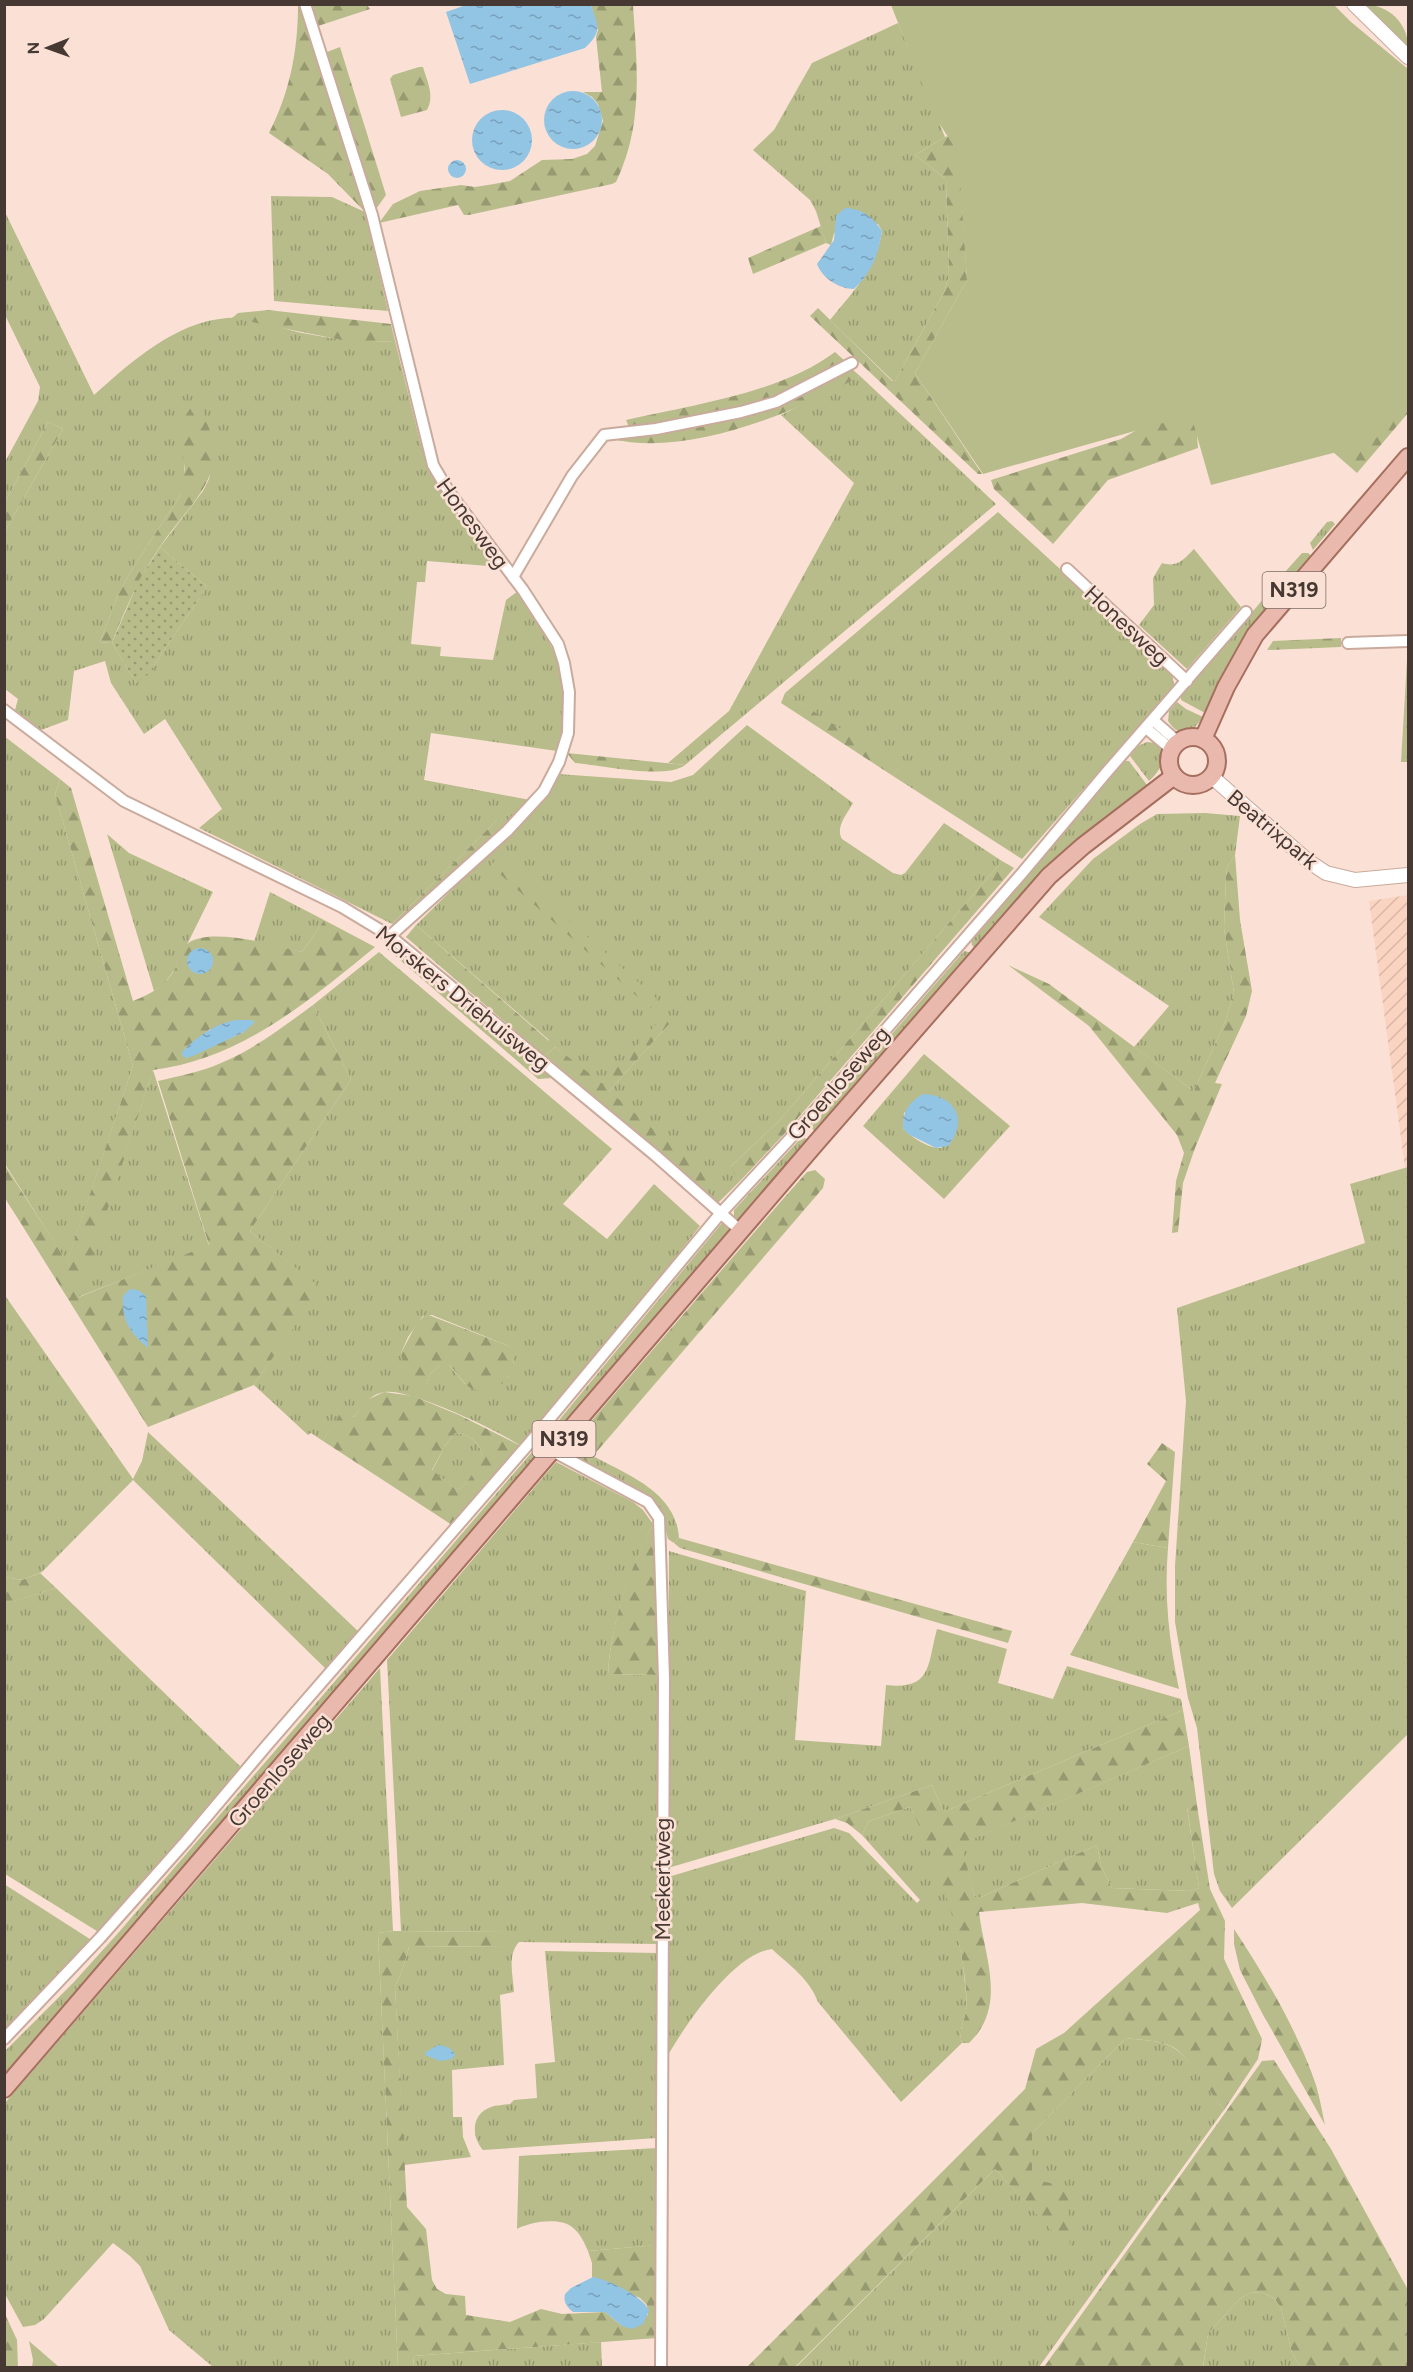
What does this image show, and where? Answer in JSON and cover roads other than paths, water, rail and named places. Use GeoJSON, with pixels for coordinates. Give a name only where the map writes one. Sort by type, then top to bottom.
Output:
{"type":"FeatureCollection","features":[{"type":"Feature","properties":{"kind":"main road","name":"N319"},"geometry":{"type":"LineString","coordinates":[[1203,739],[1226,687],[1255,635],[1408,457]]}},
{"type":"Feature","properties":{"kind":"main road"},"geometry":{"type":"LineString","coordinates":[[1188,737],[1203,739],[1213,747],[1217,759],[1215,771],[1196,785],[1184,783],[1174,776],[1169,763],[1175,746],[1188,737]]}},
{"type":"Feature","properties":{"kind":"main road","name":"Groenloseweg"},"geometry":{"type":"LineString","coordinates":[[4,2089],[742,1232],[816,1143],[1049,876],[1083,846],[1174,776]]}},
{"type":"Feature","properties":{"kind":"street","name":"Honesweg"},"geometry":{"type":"LineString","coordinates":[[305,4],[372,215],[434,465],[443,484],[513,577],[558,644],[569,692],[570,715],[564,749],[544,791],[526,812],[390,936]]}},
{"type":"Feature","properties":{"kind":"street"},"geometry":{"type":"LineString","coordinates":[[1354,4],[1408,57]]}},
{"type":"Feature","properties":{"kind":"street"},"geometry":{"type":"LineString","coordinates":[[513,577],[573,477],[604,435],[656,429],[741,412],[776,402],[852,363]]}},
{"type":"Feature","properties":{"kind":"street","name":"Honesweg"},"geometry":{"type":"LineString","coordinates":[[1067,569],[1187,681]]}},
{"type":"Feature","properties":{"kind":"street","name":"Groenloseweg"},"geometry":{"type":"LineString","coordinates":[[4,2039],[100,1938],[188,1840],[268,1744],[532,1440],[720,1214],[807,1120],[1246,612]]}},
{"type":"Feature","properties":{"kind":"street"},"geometry":{"type":"LineString","coordinates":[[1348,643],[1408,640]]}},
{"type":"Feature","properties":{"kind":"street","name":"Morskers Driehuisweg"},"geometry":{"type":"LineString","coordinates":[[4,710],[124,801],[342,907],[390,936],[656,1156],[742,1232]]}},
{"type":"Feature","properties":{"kind":"street"},"geometry":{"type":"LineString","coordinates":[[1150,724],[1175,746]]}},
{"type":"Feature","properties":{"kind":"street","name":"Beatrixpark"},"geometry":{"type":"LineString","coordinates":[[1211,776],[1308,861],[1326,873],[1355,880],[1408,875]]}},
{"type":"Feature","properties":{"kind":"street"},"geometry":{"type":"LineString","coordinates":[[532,1440],[554,1451]]}},
{"type":"Feature","properties":{"kind":"street","name":"Meekertweg"},"geometry":{"type":"LineString","coordinates":[[554,1451],[648,1502],[659,1518],[664,1679],[661,2367]]}},
{"type":"Feature","properties":{"kind":"water"},"geometry":{"type":"Polygon","coordinates":[[[469,4],[591,5],[597,32],[585,48],[470,84],[446,12],[469,4]]]}},
{"type":"Feature","properties":{"kind":"water"},"geometry":{"type":"Polygon","coordinates":[[[567,91],[579,91],[589,95],[598,104],[602,126],[594,141],[579,149],[567,149],[557,145],[548,136],[544,126],[544,114],[548,104],[557,95],[567,91]]]}},
{"type":"Feature","properties":{"kind":"water"},"geometry":{"type":"Polygon","coordinates":[[[496,110],[508,110],[519,115],[527,123],[532,140],[530,152],[519,165],[508,170],[496,170],[485,165],[477,157],[472,146],[472,134],[477,123],[485,115],[496,110]]]}},
{"type":"Feature","properties":{"kind":"water"},"geometry":{"type":"Polygon","coordinates":[[[457,160],[463,163],[466,169],[463,175],[457,178],[451,175],[448,169],[451,163],[457,160]]]}},
{"type":"Feature","properties":{"kind":"water"},"geometry":{"type":"Polygon","coordinates":[[[845,208],[866,214],[882,231],[873,263],[854,289],[832,282],[817,264],[834,240],[836,216],[845,208]]]}},
{"type":"Feature","properties":{"kind":"water"},"geometry":{"type":"Polygon","coordinates":[[[200,948],[209,952],[213,961],[209,970],[200,974],[191,970],[187,961],[191,952],[200,948]]]}},
{"type":"Feature","properties":{"kind":"water"},"geometry":{"type":"Polygon","coordinates":[[[237,1020],[255,1022],[244,1032],[193,1056],[185,1058],[182,1055],[188,1046],[207,1031],[237,1020]]]}},
{"type":"Feature","properties":{"kind":"water"},"geometry":{"type":"Polygon","coordinates":[[[923,1094],[943,1099],[951,1104],[955,1111],[958,1118],[957,1127],[948,1146],[936,1148],[908,1134],[903,1128],[907,1108],[923,1094]]]}},
{"type":"Feature","properties":{"kind":"water"},"geometry":{"type":"Polygon","coordinates":[[[130,1289],[138,1290],[146,1296],[148,1348],[136,1337],[125,1319],[123,1296],[130,1289]]]}},
{"type":"Feature","properties":{"kind":"water"},"geometry":{"type":"Polygon","coordinates":[[[438,2045],[452,2051],[455,2055],[452,2059],[440,2061],[425,2055],[438,2045]]]}},
{"type":"Feature","properties":{"kind":"water"},"geometry":{"type":"Polygon","coordinates":[[[593,2277],[616,2285],[641,2300],[649,2311],[643,2324],[632,2329],[622,2326],[605,2312],[573,2312],[565,2302],[565,2294],[571,2288],[593,2277]]]}}]}
